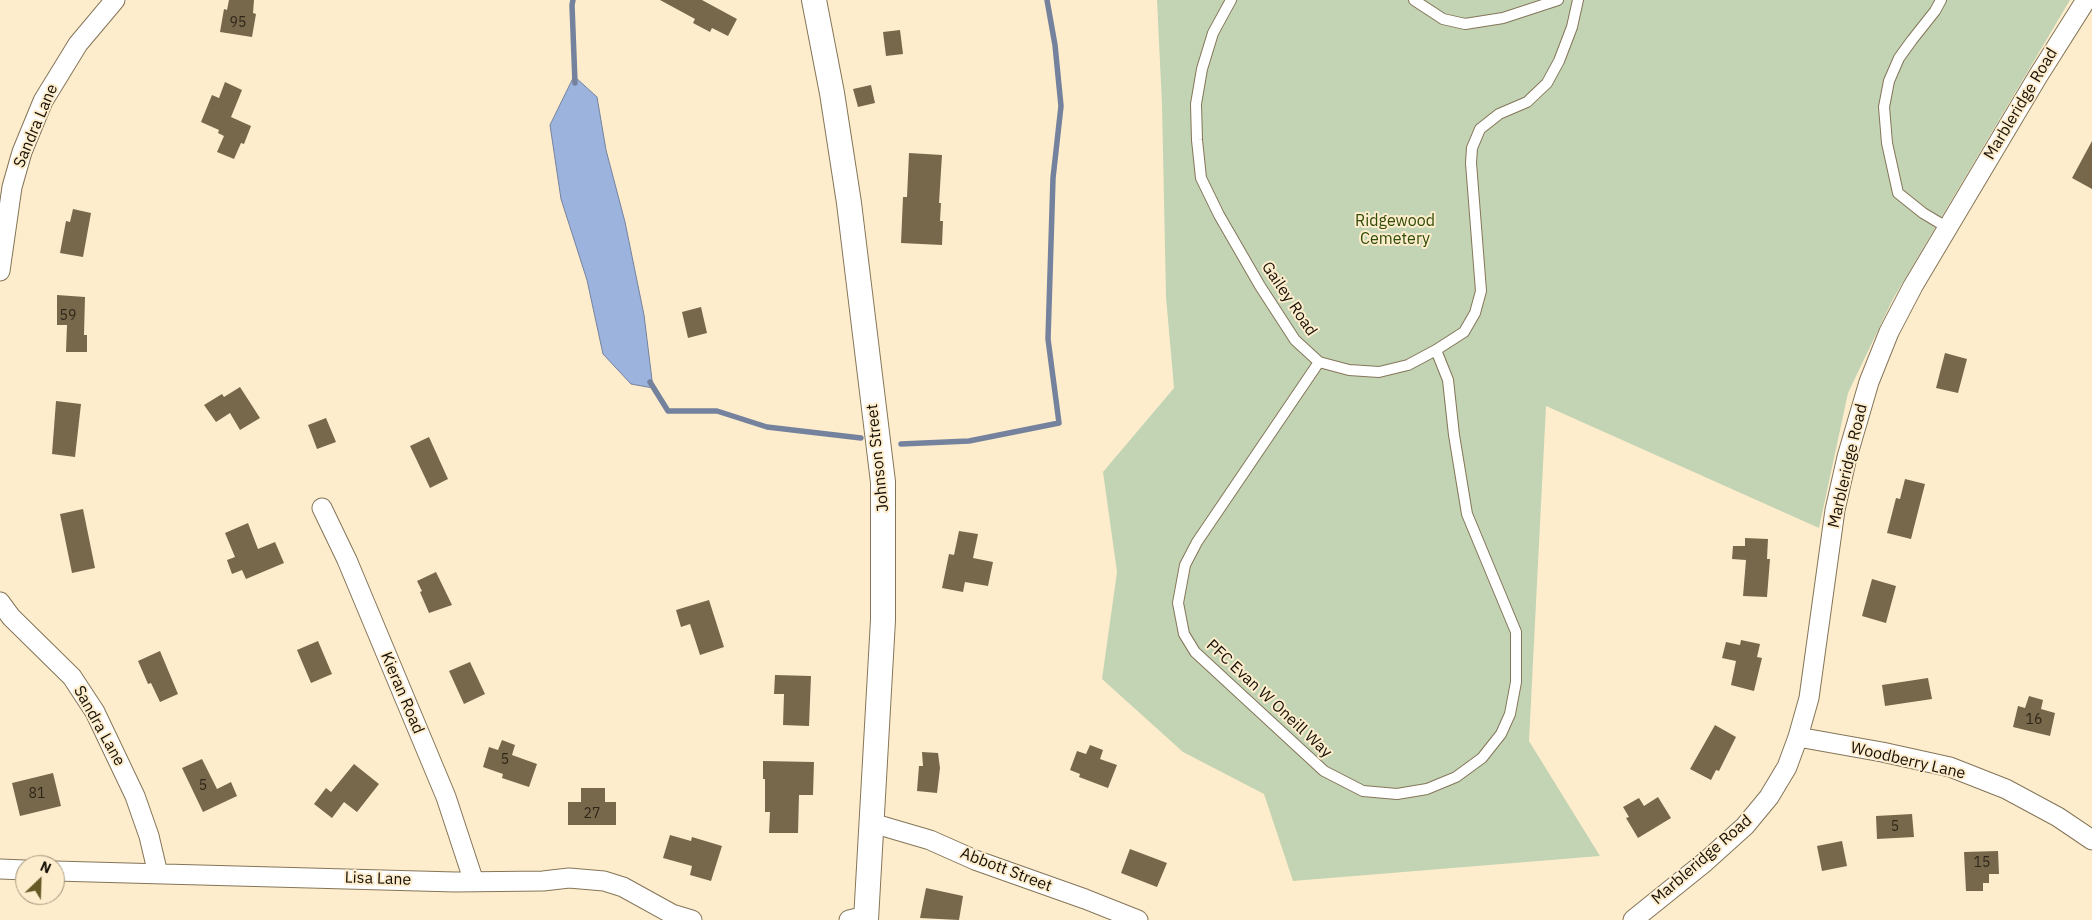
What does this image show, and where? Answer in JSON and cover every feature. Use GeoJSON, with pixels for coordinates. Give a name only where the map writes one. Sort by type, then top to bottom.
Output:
{"type":"FeatureCollection","features":[{"type":"Feature","properties":{"kind":"street","name":"Sandra Lane"},"geometry":{"type":"LineString","coordinates":[[0,271],[12,187],[22,152],[40,108],[78,44],[116,0]]}},
{"type":"Feature","properties":{"kind":"street","name":"Johnson Street"},"geometry":{"type":"LineString","coordinates":[[814,0],[832,93],[849,203],[883,482],[883,620],[872,824],[860,919]]}},
{"type":"Feature","properties":{"kind":"street","name":"Marbleridge Road"},"geometry":{"type":"LineString","coordinates":[[1633,920],[1706,862],[1745,826],[1769,797],[1787,767],[1798,738],[1809,698],[1835,510],[1857,420],[1869,382],[1889,332],[1913,286],[2047,60],[2086,0]]}},
{"type":"Feature","properties":{"kind":"street","name":"Kieran Road"},"geometry":{"type":"LineString","coordinates":[[322,508],[347,560],[446,797],[474,882]]}},
{"type":"Feature","properties":{"kind":"street","name":"Sandra Lane"},"geometry":{"type":"LineString","coordinates":[[0,602],[11,617],[72,677],[95,712],[135,796],[149,836],[158,874]]}},
{"type":"Feature","properties":{"kind":"street","name":"Woodberry Lane"},"geometry":{"type":"LineString","coordinates":[[1798,738],[1882,752],[1950,767],[2006,789],[2058,817],[2092,840]]}},
{"type":"Feature","properties":{"kind":"street","name":"Abbott Street"},"geometry":{"type":"LineString","coordinates":[[872,824],[930,840],[975,860],[1138,920]]}},
{"type":"Feature","properties":{"kind":"street"},"geometry":{"type":"LineString","coordinates":[[0,869],[15,870]]}},
{"type":"Feature","properties":{"kind":"street","name":"Lisa Lane"},"geometry":{"type":"LineString","coordinates":[[65,871],[474,882],[543,882],[569,878],[604,881],[623,887],[672,914],[692,920]]}},
{"type":"Feature","properties":{"kind":"lane","name":"Gailey Road"},"geometry":{"type":"LineString","coordinates":[[1231,0],[1213,32],[1202,69],[1196,104],[1201,178],[1218,215],[1295,340],[1319,362],[1349,370],[1379,372],[1408,364],[1436,350],[1464,332],[1475,313],[1482,291],[1471,163],[1472,148],[1480,129],[1499,114],[1527,102],[1547,83],[1559,62],[1572,27],[1578,0]]}},
{"type":"Feature","properties":{"kind":"lane"},"geometry":{"type":"LineString","coordinates":[[1414,0],[1443,20],[1465,24],[1503,18],[1558,0]]}},
{"type":"Feature","properties":{"kind":"lane"},"geometry":{"type":"LineString","coordinates":[[1941,0],[1900,58],[1889,81],[1884,107],[1887,143],[1898,193],[1923,213],[1948,228]]}},
{"type":"Feature","properties":{"kind":"lane","name":"PFC Evan W Oneill Way"},"geometry":{"type":"LineString","coordinates":[[1319,362],[1197,542],[1185,564],[1178,602],[1184,634],[1195,652],[1324,771],[1363,791],[1397,794],[1427,790],[1456,777],[1482,758],[1504,727],[1510,714],[1516,682],[1516,632],[1467,514],[1454,435],[1448,380],[1436,350]]}},
{"type":"Feature","properties":{"kind":"green space","name":"Ridgewood Cemetery"},"geometry":{"type":"Polygon","coordinates":[[[1157,0],[2070,0],[1893,299],[1848,393],[1819,528],[1546,406],[1529,741],[1600,856],[1293,881],[1264,794],[1183,752],[1102,679],[1117,572],[1103,472],[1174,388],[1166,297],[1162,105],[1157,0]]]}},
{"type":"Feature","properties":{"kind":"water"},"geometry":{"type":"Polygon","coordinates":[[[574,76],[597,97],[606,150],[625,222],[644,315],[653,388],[631,384],[603,354],[587,280],[561,199],[550,125],[574,76]]]}},
{"type":"Feature","properties":{"kind":"building"},"geometry":{"type":"Polygon","coordinates":[[[229,0],[254,0],[253,13],[256,14],[252,37],[220,32],[224,9],[227,10],[229,0]]]}},
{"type":"Feature","properties":{"kind":"building"},"geometry":{"type":"Polygon","coordinates":[[[660,0],[702,0],[737,19],[728,36],[712,28],[710,32],[693,23],[695,19],[660,0]]]}},
{"type":"Feature","properties":{"kind":"building"},"geometry":{"type":"Polygon","coordinates":[[[900,30],[903,54],[886,56],[883,32],[900,30]]]}},
{"type":"Feature","properties":{"kind":"building"},"geometry":{"type":"Polygon","coordinates":[[[225,82],[242,90],[231,117],[251,126],[244,144],[241,143],[234,159],[217,152],[224,136],[218,133],[219,130],[201,122],[212,95],[219,98],[225,82]]]}},
{"type":"Feature","properties":{"kind":"building"},"geometry":{"type":"Polygon","coordinates":[[[871,85],[875,103],[858,107],[853,89],[871,85]]]}},
{"type":"Feature","properties":{"kind":"building"},"geometry":{"type":"Polygon","coordinates":[[[2092,141],[2092,189],[2072,178],[2092,141]]]}},
{"type":"Feature","properties":{"kind":"building"},"geometry":{"type":"Polygon","coordinates":[[[909,153],[942,155],[939,203],[941,203],[940,221],[943,221],[942,245],[901,243],[903,197],[907,197],[909,153]]]}},
{"type":"Feature","properties":{"kind":"building"},"geometry":{"type":"Polygon","coordinates":[[[73,209],[91,213],[83,257],[60,253],[66,221],[70,222],[73,209]]]}},
{"type":"Feature","properties":{"kind":"building"},"geometry":{"type":"Polygon","coordinates":[[[57,295],[85,297],[84,335],[87,335],[87,352],[66,352],[67,325],[57,325],[57,295]]]}},
{"type":"Feature","properties":{"kind":"building"},"geometry":{"type":"Polygon","coordinates":[[[701,307],[707,333],[688,338],[682,312],[701,307]]]}},
{"type":"Feature","properties":{"kind":"building"},"geometry":{"type":"Polygon","coordinates":[[[1945,353],[1967,359],[1958,393],[1936,388],[1945,353]]]}},
{"type":"Feature","properties":{"kind":"building"},"geometry":{"type":"Polygon","coordinates":[[[240,387],[260,418],[240,430],[230,413],[216,422],[204,405],[222,394],[224,397],[240,387]]]}},
{"type":"Feature","properties":{"kind":"building"},"geometry":{"type":"Polygon","coordinates":[[[56,401],[81,404],[75,457],[52,454],[56,401]]]}},
{"type":"Feature","properties":{"kind":"building"},"geometry":{"type":"Polygon","coordinates":[[[326,418],[336,442],[317,449],[308,425],[326,418]]]}},
{"type":"Feature","properties":{"kind":"building"},"geometry":{"type":"Polygon","coordinates":[[[429,437],[448,479],[430,488],[410,446],[429,437]]]}},
{"type":"Feature","properties":{"kind":"building"},"geometry":{"type":"Polygon","coordinates":[[[1905,479],[1925,484],[1911,539],[1887,533],[1896,498],[1900,499],[1905,479]]]}},
{"type":"Feature","properties":{"kind":"building"},"geometry":{"type":"Polygon","coordinates":[[[83,509],[95,568],[72,573],[60,514],[83,509]]]}},
{"type":"Feature","properties":{"kind":"building"},"geometry":{"type":"Polygon","coordinates":[[[248,523],[258,549],[275,542],[284,563],[246,579],[242,570],[232,574],[227,560],[235,557],[225,533],[248,523]]]}},
{"type":"Feature","properties":{"kind":"building"},"geometry":{"type":"Polygon","coordinates":[[[959,531],[978,534],[973,558],[993,562],[988,586],[965,582],[963,592],[942,588],[949,554],[954,555],[959,531]]]}},
{"type":"Feature","properties":{"kind":"building"},"geometry":{"type":"Polygon","coordinates":[[[1745,538],[1768,539],[1767,559],[1770,559],[1767,597],[1743,596],[1746,560],[1732,559],[1733,546],[1745,546],[1745,538]]]}},
{"type":"Feature","properties":{"kind":"building"},"geometry":{"type":"Polygon","coordinates":[[[436,572],[452,605],[429,613],[417,581],[436,572]]]}},
{"type":"Feature","properties":{"kind":"building"},"geometry":{"type":"Polygon","coordinates":[[[1872,579],[1896,586],[1886,623],[1862,616],[1872,579]]]}},
{"type":"Feature","properties":{"kind":"building"},"geometry":{"type":"Polygon","coordinates":[[[709,600],[724,647],[700,655],[690,624],[681,627],[676,610],[709,600]]]}},
{"type":"Feature","properties":{"kind":"building"},"geometry":{"type":"Polygon","coordinates":[[[1741,640],[1760,644],[1757,657],[1762,658],[1754,691],[1731,685],[1736,661],[1722,658],[1726,642],[1740,645],[1741,640]]]}},
{"type":"Feature","properties":{"kind":"building"},"geometry":{"type":"Polygon","coordinates":[[[318,641],[332,674],[311,683],[297,650],[318,641]]]}},
{"type":"Feature","properties":{"kind":"building"},"geometry":{"type":"Polygon","coordinates":[[[160,651],[178,694],[160,702],[151,683],[148,684],[138,661],[160,651]]]}},
{"type":"Feature","properties":{"kind":"building"},"geometry":{"type":"Polygon","coordinates":[[[470,662],[485,694],[464,704],[449,671],[470,662]]]}},
{"type":"Feature","properties":{"kind":"building"},"geometry":{"type":"Polygon","coordinates":[[[775,675],[811,676],[809,726],[783,725],[784,694],[774,694],[775,675]]]}},
{"type":"Feature","properties":{"kind":"building"},"geometry":{"type":"Polygon","coordinates":[[[1928,678],[1932,699],[1885,706],[1882,685],[1928,678]]]}},
{"type":"Feature","properties":{"kind":"building"},"geometry":{"type":"Polygon","coordinates":[[[2029,696],[2043,700],[2041,709],[2055,713],[2050,736],[2013,727],[2018,706],[2025,708],[2029,696]]]}},
{"type":"Feature","properties":{"kind":"building"},"geometry":{"type":"Polygon","coordinates":[[[1715,725],[1736,737],[1719,771],[1716,770],[1711,780],[1690,769],[1715,725]]]}},
{"type":"Feature","properties":{"kind":"building"},"geometry":{"type":"Polygon","coordinates":[[[502,740],[515,745],[512,755],[537,764],[529,787],[502,778],[503,774],[483,767],[489,747],[498,750],[502,740]]]}},
{"type":"Feature","properties":{"kind":"building"},"geometry":{"type":"Polygon","coordinates":[[[1090,745],[1103,750],[1100,759],[1117,765],[1108,788],[1079,777],[1080,774],[1070,770],[1077,751],[1086,754],[1090,745]]]}},
{"type":"Feature","properties":{"kind":"building"},"geometry":{"type":"Polygon","coordinates":[[[922,752],[938,753],[940,768],[937,793],[917,791],[919,766],[923,766],[922,752]]]}},
{"type":"Feature","properties":{"kind":"building"},"geometry":{"type":"Polygon","coordinates":[[[202,759],[217,789],[231,782],[237,796],[203,812],[182,768],[202,759]]]}},
{"type":"Feature","properties":{"kind":"building"},"geometry":{"type":"Polygon","coordinates":[[[763,761],[814,762],[813,795],[799,795],[798,833],[769,833],[770,812],[765,812],[763,761]]]}},
{"type":"Feature","properties":{"kind":"building"},"geometry":{"type":"Polygon","coordinates":[[[354,764],[379,784],[357,812],[344,802],[332,818],[314,804],[326,788],[331,792],[354,764]]]}},
{"type":"Feature","properties":{"kind":"building"},"geometry":{"type":"Polygon","coordinates":[[[53,773],[61,806],[20,816],[12,783],[53,773]]]}},
{"type":"Feature","properties":{"kind":"building"},"geometry":{"type":"Polygon","coordinates":[[[581,788],[605,788],[605,802],[616,802],[616,825],[568,825],[568,802],[581,802],[581,788]]]}},
{"type":"Feature","properties":{"kind":"building"},"geometry":{"type":"Polygon","coordinates":[[[1658,797],[1671,818],[1638,838],[1626,818],[1629,817],[1623,807],[1639,798],[1644,806],[1658,797]]]}},
{"type":"Feature","properties":{"kind":"building"},"geometry":{"type":"Polygon","coordinates":[[[1912,814],[1914,837],[1877,839],[1876,816],[1912,814]]]}},
{"type":"Feature","properties":{"kind":"building"},"geometry":{"type":"Polygon","coordinates":[[[670,835],[691,841],[692,837],[722,846],[711,881],[690,875],[692,866],[663,858],[670,835]]]}},
{"type":"Feature","properties":{"kind":"building"},"geometry":{"type":"Polygon","coordinates":[[[1842,841],[1847,866],[1822,871],[1817,846],[1842,841]]]}},
{"type":"Feature","properties":{"kind":"building"},"geometry":{"type":"Polygon","coordinates":[[[1130,849],[1167,863],[1157,887],[1121,873],[1130,849]]]}},
{"type":"Feature","properties":{"kind":"building"},"geometry":{"type":"Polygon","coordinates":[[[1998,851],[1999,874],[1989,874],[1989,883],[1983,883],[1983,891],[1966,891],[1964,852],[1998,851]]]}},
{"type":"Feature","properties":{"kind":"building"},"geometry":{"type":"Polygon","coordinates":[[[926,888],[963,896],[959,920],[920,918],[926,888]]]}},
{"type":"Feature","properties":{"kind":"waterway"},"geometry":{"type":"LineString","coordinates":[[573,0],[575,83]]}},
{"type":"Feature","properties":{"kind":"waterway"},"geometry":{"type":"LineString","coordinates":[[901,444],[969,441],[1059,423],[1048,339],[1053,178],[1061,106],[1055,45],[1047,0]]}},
{"type":"Feature","properties":{"kind":"waterway"},"geometry":{"type":"LineString","coordinates":[[650,382],[668,411],[717,411],[767,427],[861,438]]}}]}
